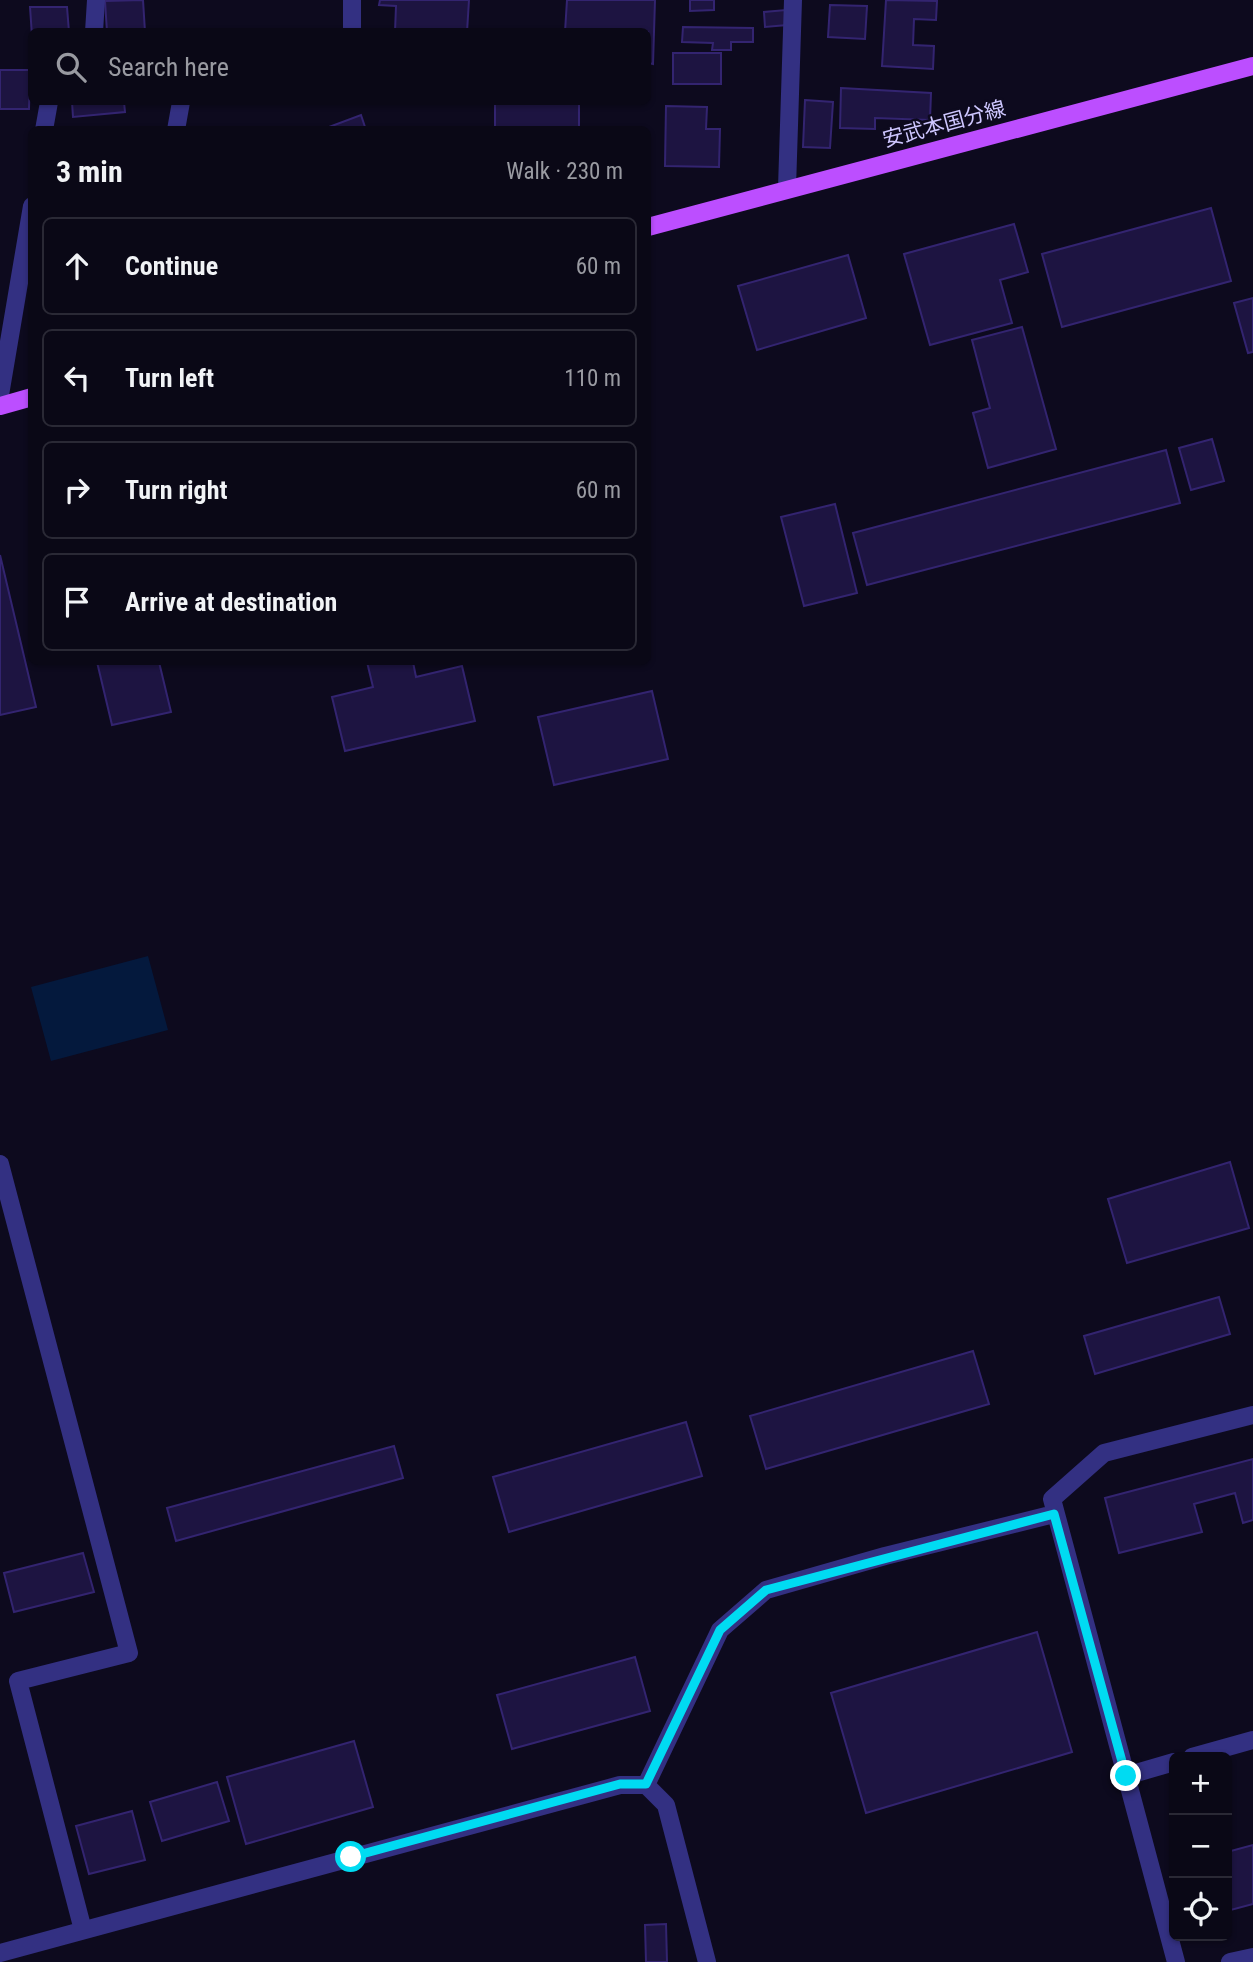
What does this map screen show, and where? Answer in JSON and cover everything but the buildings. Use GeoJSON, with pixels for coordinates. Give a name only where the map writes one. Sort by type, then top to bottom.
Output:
{"type":"FeatureCollection","features":[{"type":"Feature","properties":{"kind":"main road","name":"安武本国分線"},"geometry":{"type":"LineString","coordinates":[[651,226],[1253,66]]}},
{"type":"Feature","properties":{"kind":"main road"},"geometry":{"type":"LineString","coordinates":[[0,406],[28,398]]}},
{"type":"Feature","properties":{"kind":"street"},"geometry":{"type":"LineString","coordinates":[[94,28],[96,0]]}},
{"type":"Feature","properties":{"kind":"street"},"geometry":{"type":"LineString","coordinates":[[352,0],[352,28]]}},
{"type":"Feature","properties":{"kind":"street"},"geometry":{"type":"LineString","coordinates":[[787,188],[793,0]]}},
{"type":"Feature","properties":{"kind":"street"},"geometry":{"type":"LineString","coordinates":[[45,126],[48,105]]}},
{"type":"Feature","properties":{"kind":"street"},"geometry":{"type":"LineString","coordinates":[[177,126],[180,105]]}},
{"type":"Feature","properties":{"kind":"street"},"geometry":{"type":"LineString","coordinates":[[0,395],[28,230]]}},
{"type":"Feature","properties":{"kind":"street"},"geometry":{"type":"LineString","coordinates":[[0,1164],[129,1653],[18,1681],[83,1930]]}},
{"type":"Feature","properties":{"kind":"street"},"geometry":{"type":"LineString","coordinates":[[1176,1962],[1052,1499],[1104,1453],[1253,1415]]}},
{"type":"Feature","properties":{"kind":"street"},"geometry":{"type":"LineString","coordinates":[[646,1784],[720,1630],[766,1590],[1054,1514]]}},
{"type":"Feature","properties":{"kind":"street"},"geometry":{"type":"LineString","coordinates":[[1210,1752],[1253,1740]]}},
{"type":"Feature","properties":{"kind":"street"},"geometry":{"type":"LineString","coordinates":[[1126,1776],[1169,1763]]}},
{"type":"Feature","properties":{"kind":"street"},"geometry":{"type":"LineString","coordinates":[[0,1953],[620,1784],[646,1784],[666,1805],[707,1962]]}},
{"type":"Feature","properties":{"kind":"water"},"geometry":{"type":"Polygon","coordinates":[[[148,956],[168,1030],[51,1061],[31,987],[148,956]]]}},
{"type":"Feature","properties":{"kind":"route"},"geometry":{"type":"LineString","coordinates":[[351,1857],[620,1784],[646,1784],[720,1630],[766,1590],[885,1556],[1054,1514],[1126,1776]]}}]}
